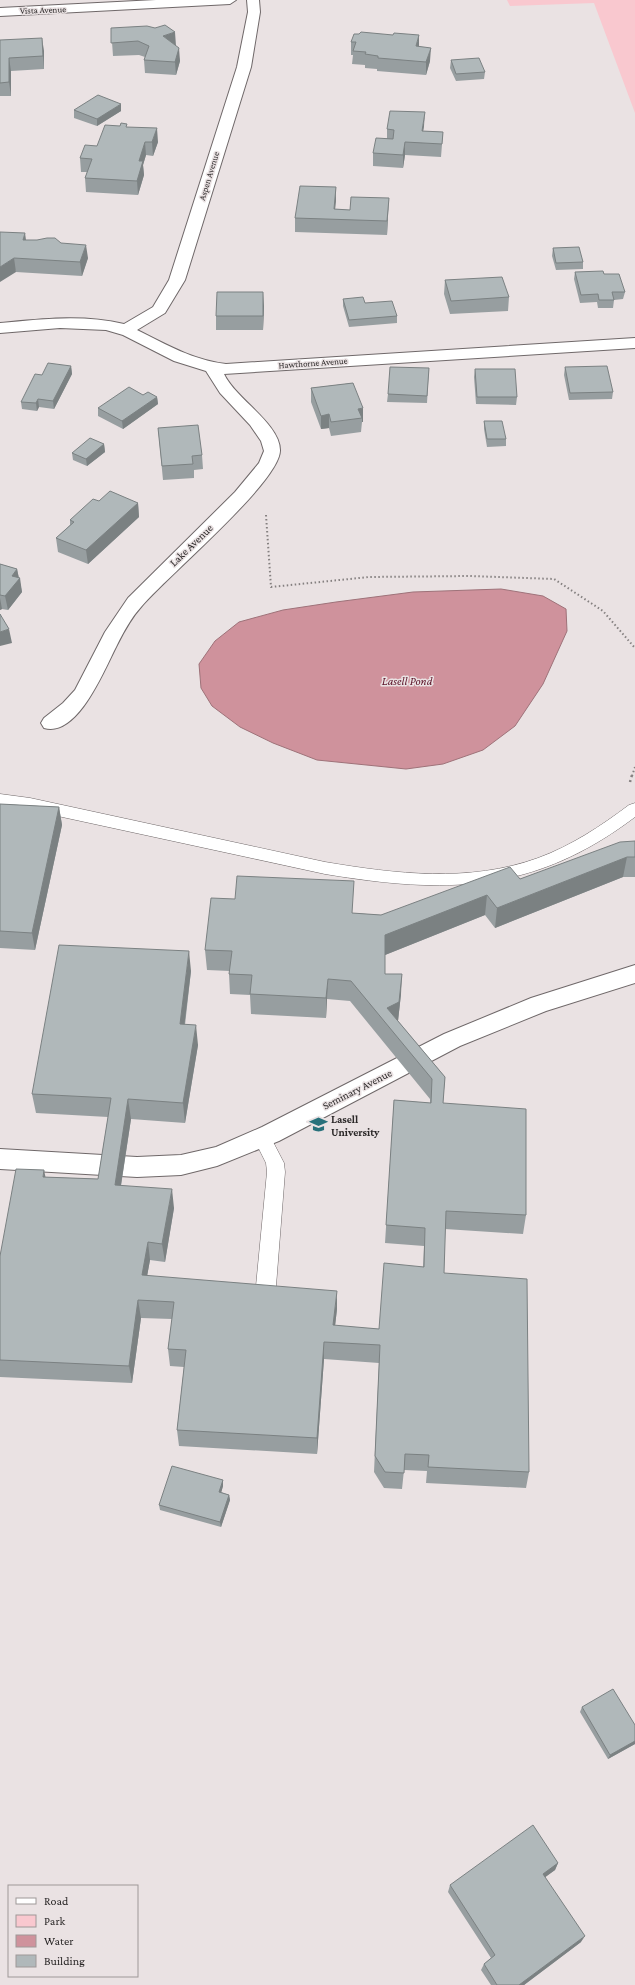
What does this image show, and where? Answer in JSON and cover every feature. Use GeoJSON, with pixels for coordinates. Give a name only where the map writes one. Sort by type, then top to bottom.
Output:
{"type":"FeatureCollection","features":[{"type":"Feature","properties":{"kind":"street","name":"Vista Avenue"},"geometry":{"type":"LineString","coordinates":[[0,12],[230,0]]}},
{"type":"Feature","properties":{"kind":"street","name":"Aspen Avenue"},"geometry":{"type":"LineString","coordinates":[[126,330],[159,310],[177,280],[244,67],[254,12],[253,0]]}},
{"type":"Feature","properties":{"kind":"street","name":"Hawthorne Avenue"},"geometry":{"type":"LineString","coordinates":[[0,328],[36,325],[109,325],[126,330],[184,360],[213,368],[247,368],[318,362],[635,342]]}},
{"type":"Feature","properties":{"kind":"street","name":"Lake Avenue"},"geometry":{"type":"LineString","coordinates":[[51,723],[72,707],[81,696],[114,632],[134,602],[235,503],[263,471],[272,453],[270,442],[260,428],[219,382],[213,368]]}},
{"type":"Feature","properties":{"kind":"street","name":"Seminary Avenue"},"geometry":{"type":"LineString","coordinates":[[0,1159],[139,1168],[169,1166],[206,1159],[262,1137],[452,1040],[479,1028],[539,1004],[635,974]]}},
{"type":"Feature","properties":{"kind":"lane"},"geometry":{"type":"LineString","coordinates":[[0,800],[30,804],[327,869],[396,880],[434,882],[490,876],[541,863],[584,844],[635,809]]}},
{"type":"Feature","properties":{"kind":"lane"},"geometry":{"type":"LineString","coordinates":[[262,1137],[275,1163],[276,1172],[266,1286]]}},
{"type":"Feature","properties":{"kind":"path"},"geometry":{"type":"LineString","coordinates":[[263,471],[272,587],[370,577],[470,576],[554,579],[603,610],[635,648]]}},
{"type":"Feature","properties":{"kind":"green space"},"geometry":{"type":"Polygon","coordinates":[[[507,0],[635,0],[635,113],[594,3],[510,6],[507,0]]]}},
{"type":"Feature","properties":{"kind":"water","name":"Lasell Pond"},"geometry":{"type":"Polygon","coordinates":[[[501,589],[543,596],[566,609],[567,631],[543,684],[515,726],[483,750],[443,764],[406,769],[317,760],[273,743],[240,727],[212,706],[201,688],[199,664],[215,641],[239,622],[283,610],[413,592],[501,589]]]}},
{"type":"Feature","properties":{"kind":"building"},"geometry":{"type":"Polygon","coordinates":[[[165,25],[175,32],[163,36],[179,48],[175,62],[144,60],[149,46],[138,41],[111,43],[111,28],[147,26],[155,28],[165,25]]]}},
{"type":"Feature","properties":{"kind":"building"},"geometry":{"type":"Polygon","coordinates":[[[361,32],[393,35],[394,33],[419,35],[416,46],[431,48],[426,62],[378,58],[378,56],[365,54],[366,52],[353,51],[356,42],[351,42],[354,34],[359,34],[361,32]]]}},
{"type":"Feature","properties":{"kind":"building"},"geometry":{"type":"Polygon","coordinates":[[[42,38],[43,56],[9,58],[9,82],[0,83],[0,40],[42,38]]]}},
{"type":"Feature","properties":{"kind":"building"},"geometry":{"type":"Polygon","coordinates":[[[479,58],[485,72],[456,74],[451,60],[479,58]]]}},
{"type":"Feature","properties":{"kind":"building"},"geometry":{"type":"Polygon","coordinates":[[[98,95],[121,104],[97,119],[74,110],[98,95]]]}},
{"type":"Feature","properties":{"kind":"building"},"geometry":{"type":"Polygon","coordinates":[[[390,111],[425,112],[422,131],[443,132],[442,144],[405,142],[403,155],[373,153],[376,138],[393,139],[394,130],[387,129],[390,111]]]}},
{"type":"Feature","properties":{"kind":"building"},"geometry":{"type":"Polygon","coordinates":[[[121,123],[127,124],[126,127],[157,128],[152,142],[145,142],[139,161],[143,161],[137,181],[85,178],[92,159],[80,158],[85,145],[97,146],[105,125],[120,126],[121,123]]]}},
{"type":"Feature","properties":{"kind":"building"},"geometry":{"type":"Polygon","coordinates":[[[300,186],[336,187],[334,209],[350,210],[351,197],[389,198],[387,221],[295,218],[300,186]]]}},
{"type":"Feature","properties":{"kind":"building"},"geometry":{"type":"Polygon","coordinates":[[[0,232],[25,233],[23,240],[55,238],[61,243],[86,245],[80,262],[14,258],[0,267],[0,232]]]}},
{"type":"Feature","properties":{"kind":"building"},"geometry":{"type":"Polygon","coordinates":[[[579,247],[583,262],[556,263],[553,248],[579,247]]]}},
{"type":"Feature","properties":{"kind":"building"},"geometry":{"type":"Polygon","coordinates":[[[603,271],[604,274],[619,274],[625,292],[612,292],[614,300],[599,300],[598,294],[581,295],[575,272],[603,271]]]}},
{"type":"Feature","properties":{"kind":"building"},"geometry":{"type":"Polygon","coordinates":[[[502,277],[509,297],[451,301],[445,280],[502,277]]]}},
{"type":"Feature","properties":{"kind":"building"},"geometry":{"type":"Polygon","coordinates":[[[217,292],[263,292],[263,316],[216,316],[217,292]]]}},
{"type":"Feature","properties":{"kind":"building"},"geometry":{"type":"Polygon","coordinates":[[[363,297],[365,303],[392,301],[397,316],[349,320],[343,299],[363,297]]]}},
{"type":"Feature","properties":{"kind":"building"},"geometry":{"type":"Polygon","coordinates":[[[48,363],[71,366],[53,401],[38,399],[36,403],[21,402],[35,374],[42,375],[48,363]]]}},
{"type":"Feature","properties":{"kind":"building"},"geometry":{"type":"Polygon","coordinates":[[[607,366],[613,392],[570,393],[565,367],[607,366]]]}},
{"type":"Feature","properties":{"kind":"building"},"geometry":{"type":"Polygon","coordinates":[[[390,367],[429,368],[427,396],[388,394],[390,367]]]}},
{"type":"Feature","properties":{"kind":"building"},"geometry":{"type":"Polygon","coordinates":[[[475,369],[515,369],[517,397],[477,397],[475,369]]]}},
{"type":"Feature","properties":{"kind":"building"},"geometry":{"type":"Polygon","coordinates":[[[353,383],[363,408],[358,409],[362,418],[331,422],[329,414],[321,416],[311,388],[353,383]]]}},
{"type":"Feature","properties":{"kind":"building"},"geometry":{"type":"Polygon","coordinates":[[[129,387],[143,395],[148,392],[157,397],[122,421],[98,408],[129,387]]]}},
{"type":"Feature","properties":{"kind":"building"},"geometry":{"type":"Polygon","coordinates":[[[484,421],[502,421],[506,439],[487,439],[484,421]]]}},
{"type":"Feature","properties":{"kind":"building"},"geometry":{"type":"Polygon","coordinates":[[[198,425],[202,455],[192,456],[193,464],[162,466],[158,428],[198,425]]]}},
{"type":"Feature","properties":{"kind":"building"},"geometry":{"type":"Polygon","coordinates":[[[90,438],[104,444],[86,459],[72,453],[90,438]]]}},
{"type":"Feature","properties":{"kind":"building"},"geometry":{"type":"Polygon","coordinates":[[[110,491],[138,503],[86,550],[56,538],[74,522],[70,520],[93,499],[99,501],[110,491]]]}},
{"type":"Feature","properties":{"kind":"building"},"geometry":{"type":"Polygon","coordinates":[[[0,564],[17,569],[12,576],[20,578],[5,596],[0,595],[0,564]]]}},
{"type":"Feature","properties":{"kind":"building"},"geometry":{"type":"Polygon","coordinates":[[[0,614],[9,629],[0,632],[0,614]]]}},
{"type":"Feature","properties":{"kind":"building"},"geometry":{"type":"Polygon","coordinates":[[[0,804],[59,807],[32,933],[0,931],[0,804]]]}},
{"type":"Feature","properties":{"kind":"building"},"geometry":{"type":"Polygon","coordinates":[[[635,841],[635,857],[627,857],[497,908],[487,895],[385,935],[385,974],[402,974],[399,1002],[387,1008],[445,1077],[443,1103],[526,1109],[526,1215],[446,1211],[444,1273],[527,1279],[529,1472],[428,1467],[429,1455],[405,1454],[404,1473],[385,1472],[375,1456],[380,1345],[324,1342],[317,1438],[177,1430],[186,1350],[168,1349],[174,1302],[138,1300],[129,1366],[0,1360],[0,1256],[16,1169],[44,1170],[43,1177],[98,1179],[111,1098],[32,1094],[59,945],[189,951],[180,1024],[196,1025],[183,1103],[128,1099],[115,1185],[172,1189],[162,1244],[148,1242],[142,1275],[337,1291],[333,1325],[379,1329],[384,1263],[424,1267],[425,1228],[386,1225],[394,1100],[431,1103],[432,1079],[351,981],[328,979],[326,998],[250,994],[252,975],[229,974],[232,951],[205,950],[211,898],[235,899],[237,876],[354,881],[352,913],[381,915],[510,867],[520,879],[620,842],[635,841]]]}},
{"type":"Feature","properties":{"kind":"building"},"geometry":{"type":"Polygon","coordinates":[[[172,1466],[223,1480],[219,1492],[229,1495],[220,1522],[159,1505],[172,1466]]]}},
{"type":"Feature","properties":{"kind":"building"},"geometry":{"type":"Polygon","coordinates":[[[613,1689],[635,1725],[635,1741],[610,1755],[582,1707],[613,1689]]]}},
{"type":"Feature","properties":{"kind":"building"},"geometry":{"type":"Polygon","coordinates":[[[533,1825],[558,1863],[543,1874],[585,1936],[519,1985],[497,1985],[484,1964],[495,1955],[450,1885],[533,1825]]]}},
{"type":"Feature","properties":{"kind":"place","name":"Lasell University"},"geometry":{"type":"Point","coordinates":[318,1125]}}]}
